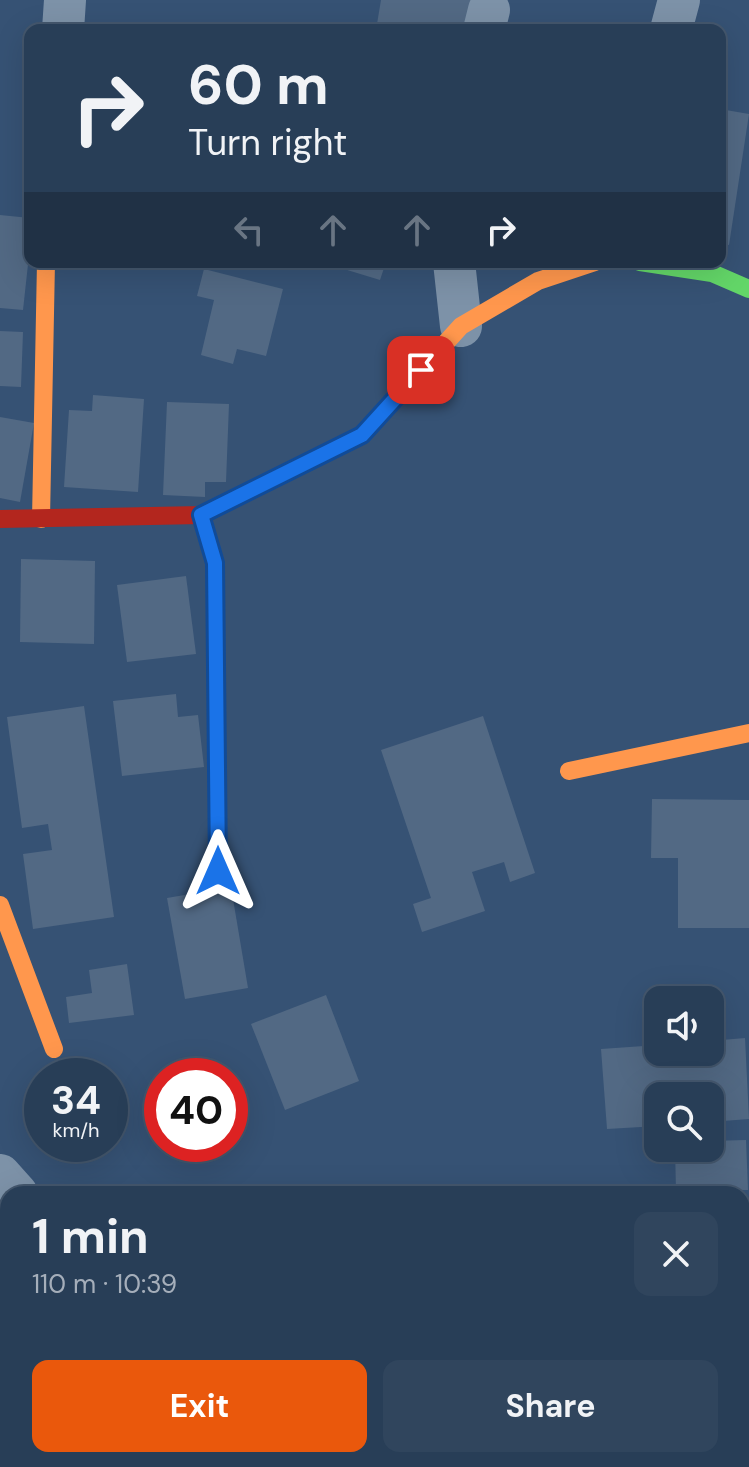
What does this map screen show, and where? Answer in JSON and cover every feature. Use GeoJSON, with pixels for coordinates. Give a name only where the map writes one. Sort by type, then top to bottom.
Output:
{"type":"FeatureCollection","features":[{"type":"Feature","properties":{"kind":"street"},"geometry":{"type":"LineString","coordinates":[[63,24],[65,0]]}},
{"type":"Feature","properties":{"kind":"street"},"geometry":{"type":"LineString","coordinates":[[673,24],[679,0]]}},
{"type":"Feature","properties":{"kind":"street"},"geometry":{"type":"LineString","coordinates":[[41,519],[46,268]]}},
{"type":"Feature","properties":{"kind":"street"},"geometry":{"type":"LineString","coordinates":[[455,268],[461,326]]}},
{"type":"Feature","properties":{"kind":"street"},"geometry":{"type":"LineString","coordinates":[[0,519],[201,515],[362,435],[461,326],[538,281],[577,268]]}},
{"type":"Feature","properties":{"kind":"street"},"geometry":{"type":"LineString","coordinates":[[679,268],[712,273],[749,289]]}},
{"type":"Feature","properties":{"kind":"street"},"geometry":{"type":"LineString","coordinates":[[201,515],[215,563],[218,871]]}},
{"type":"Feature","properties":{"kind":"street"},"geometry":{"type":"LineString","coordinates":[[569,771],[749,733]]}},
{"type":"Feature","properties":{"kind":"street"},"geometry":{"type":"LineString","coordinates":[[0,905],[54,1049]]}},
{"type":"Feature","properties":{"kind":"building"},"geometry":{"type":"Polygon","coordinates":[[[381,0],[472,0],[468,24],[377,24],[381,0]]]}},
{"type":"Feature","properties":{"kind":"building"},"geometry":{"type":"Polygon","coordinates":[[[726,110],[749,114],[729,245],[726,244],[726,110]]]}},
{"type":"Feature","properties":{"kind":"building"},"geometry":{"type":"Polygon","coordinates":[[[0,215],[24,217],[24,268],[28,268],[23,310],[0,308],[0,215]]]}},
{"type":"Feature","properties":{"kind":"building"},"geometry":{"type":"Polygon","coordinates":[[[341,268],[384,268],[380,280],[341,268]]]}},
{"type":"Feature","properties":{"kind":"building"},"geometry":{"type":"Polygon","coordinates":[[[204,269],[283,289],[266,356],[237,349],[233,364],[201,355],[214,300],[197,296],[204,269]]]}},
{"type":"Feature","properties":{"kind":"building"},"geometry":{"type":"Polygon","coordinates":[[[0,331],[23,332],[21,387],[0,386],[0,331]]]}},
{"type":"Feature","properties":{"kind":"building"},"geometry":{"type":"Polygon","coordinates":[[[93,395],[144,399],[138,492],[64,487],[69,410],[92,411],[93,395]]]}},
{"type":"Feature","properties":{"kind":"building"},"geometry":{"type":"Polygon","coordinates":[[[167,402],[229,404],[226,482],[205,482],[205,497],[163,495],[167,402]]]}},
{"type":"Feature","properties":{"kind":"building"},"geometry":{"type":"Polygon","coordinates":[[[0,417],[34,423],[20,502],[0,498],[0,417]]]}},
{"type":"Feature","properties":{"kind":"building"},"geometry":{"type":"Polygon","coordinates":[[[21,559],[95,561],[94,644],[20,642],[21,559]]]}},
{"type":"Feature","properties":{"kind":"building"},"geometry":{"type":"Polygon","coordinates":[[[186,576],[196,654],[127,662],[117,585],[186,576]]]}},
{"type":"Feature","properties":{"kind":"building"},"geometry":{"type":"Polygon","coordinates":[[[176,694],[178,717],[198,715],[204,767],[122,776],[113,701],[176,694]]]}},
{"type":"Feature","properties":{"kind":"building"},"geometry":{"type":"Polygon","coordinates":[[[84,706],[114,917],[33,929],[23,854],[52,850],[48,824],[22,828],[7,717],[84,706]]]}},
{"type":"Feature","properties":{"kind":"building"},"geometry":{"type":"Polygon","coordinates":[[[483,716],[535,873],[510,882],[504,862],[472,872],[485,911],[422,932],[413,904],[431,898],[381,750],[483,716]]]}},
{"type":"Feature","properties":{"kind":"building"},"geometry":{"type":"Polygon","coordinates":[[[652,799],[749,800],[749,928],[678,928],[678,858],[651,858],[652,799]]]}},
{"type":"Feature","properties":{"kind":"building"},"geometry":{"type":"Polygon","coordinates":[[[231,887],[248,988],[185,999],[167,898],[231,887]]]}},
{"type":"Feature","properties":{"kind":"building"},"geometry":{"type":"Polygon","coordinates":[[[127,964],[134,1015],[69,1023],[66,997],[92,993],[89,970],[127,964]]]}},
{"type":"Feature","properties":{"kind":"building"},"geometry":{"type":"Polygon","coordinates":[[[326,995],[359,1081],[285,1110],[251,1024],[326,995]]]}},
{"type":"Feature","properties":{"kind":"building"},"geometry":{"type":"Polygon","coordinates":[[[745,1038],[749,1119],[724,1121],[724,1082],[644,1082],[644,1127],[607,1129],[601,1049],[644,1046],[644,1066],[724,1066],[724,1040],[745,1038]]]}},
{"type":"Feature","properties":{"kind":"building"},"geometry":{"type":"Polygon","coordinates":[[[746,1140],[748,1186],[676,1186],[675,1162],[724,1162],[724,1141],[746,1140]]]}},
{"type":"Feature","properties":{"kind":"traffic: fast"},"geometry":{"type":"LineString","coordinates":[[679,268],[712,273],[749,289]]}},
{"type":"Feature","properties":{"kind":"traffic: slow"},"geometry":{"type":"LineString","coordinates":[[41,519],[46,268]]}},
{"type":"Feature","properties":{"kind":"traffic: slow"},"geometry":{"type":"LineString","coordinates":[[421,370],[461,326],[538,281],[577,268]]}},
{"type":"Feature","properties":{"kind":"traffic: slow"},"geometry":{"type":"LineString","coordinates":[[201,515],[215,563],[218,871]]}},
{"type":"Feature","properties":{"kind":"traffic: slow"},"geometry":{"type":"LineString","coordinates":[[569,771],[749,733]]}},
{"type":"Feature","properties":{"kind":"traffic: slow"},"geometry":{"type":"LineString","coordinates":[[0,905],[54,1049]]}},
{"type":"Feature","properties":{"kind":"traffic: jam"},"geometry":{"type":"LineString","coordinates":[[0,519],[201,515],[362,435],[421,370]]}},
{"type":"Feature","properties":{"kind":"route"},"geometry":{"type":"LineString","coordinates":[[218,871],[215,563],[201,515],[362,435],[421,370]]}}]}
